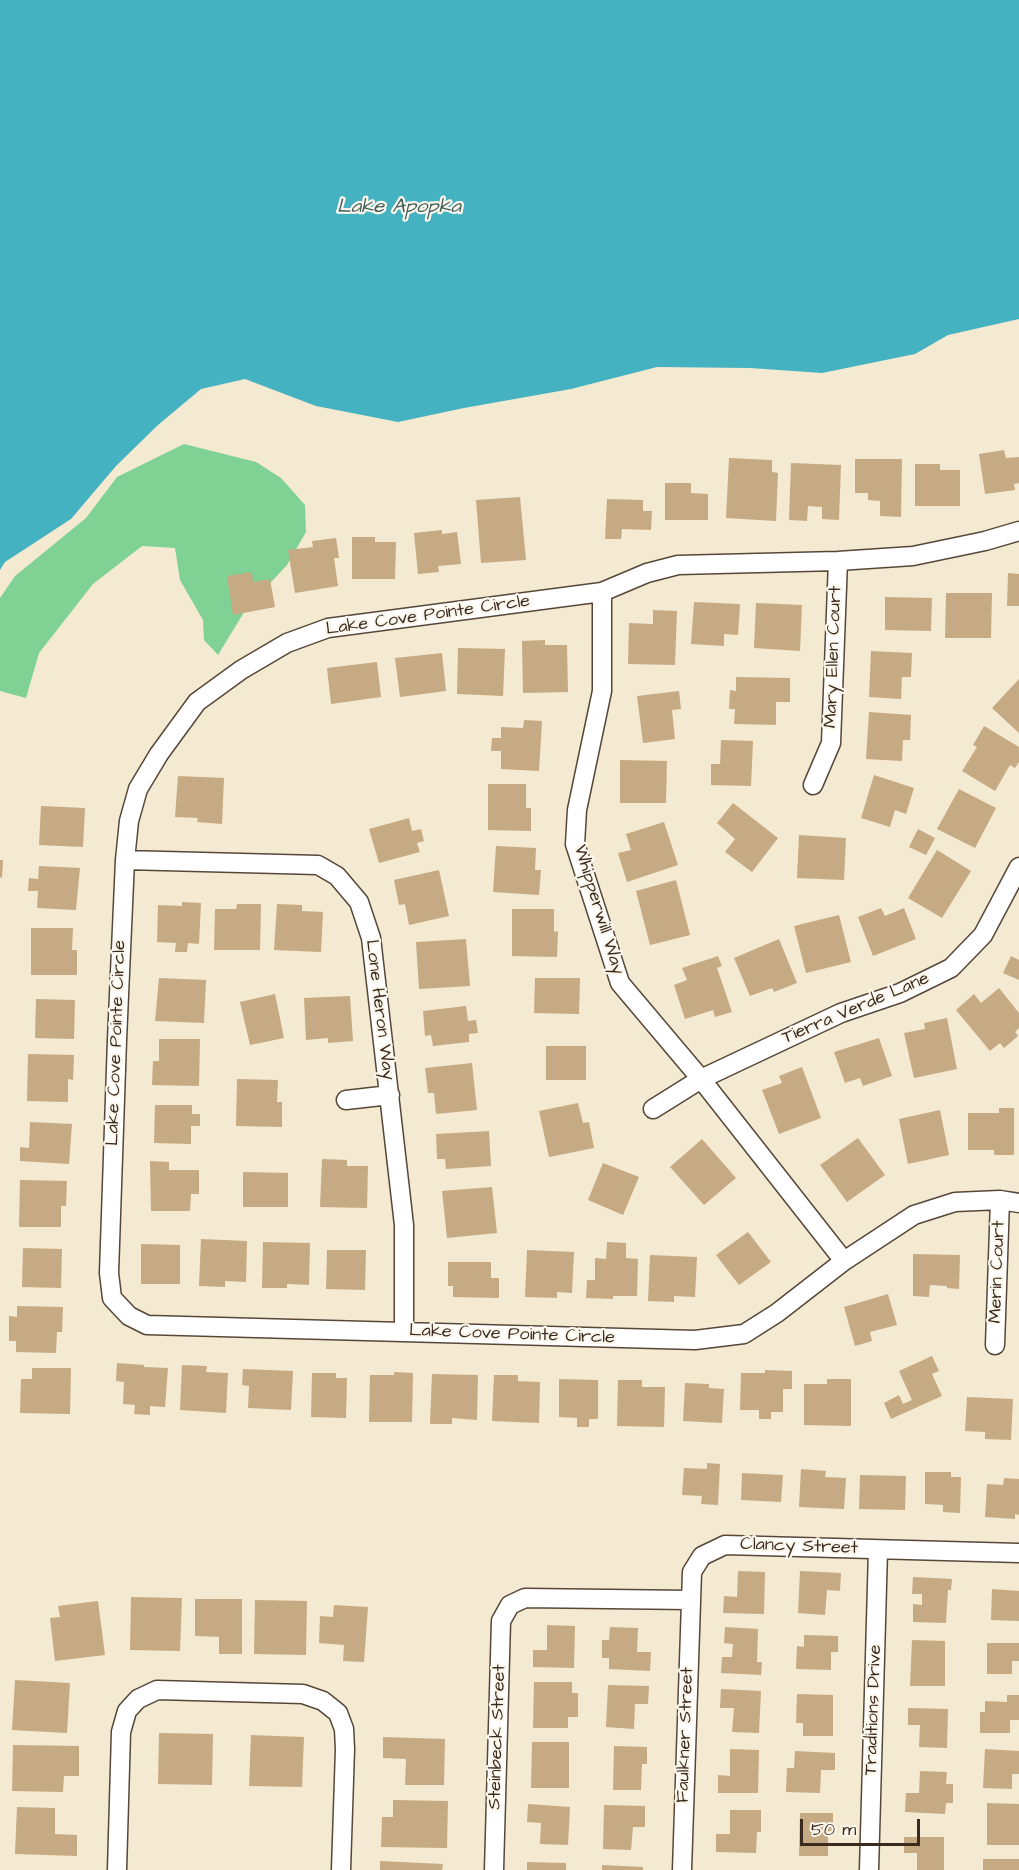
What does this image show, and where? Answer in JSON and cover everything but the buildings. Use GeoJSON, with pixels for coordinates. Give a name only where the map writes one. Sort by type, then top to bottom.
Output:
{"type":"FeatureCollection","features":[{"type":"Feature","properties":{"kind":"street","name":"Lake Cove Pointe Circle"},"geometry":{"type":"LineString","coordinates":[[1019,531],[985,541],[913,556],[838,561],[678,565],[647,573],[602,592],[328,628],[287,643],[241,670],[197,702],[159,754],[138,789],[129,821],[125,860],[109,1273],[112,1298],[129,1316],[147,1325],[695,1340],[744,1334],[777,1313],[844,1261],[914,1215],[955,1202],[1000,1200],[1019,1203]]}},
{"type":"Feature","properties":{"kind":"street","name":"Mary Ellen Court"},"geometry":{"type":"LineString","coordinates":[[813,785],[831,742],[838,561]]}},
{"type":"Feature","properties":{"kind":"street","name":"Whipperwill Way"},"geometry":{"type":"LineString","coordinates":[[602,592],[602,691],[577,810],[575,844],[620,982],[844,1261]]}},
{"type":"Feature","properties":{"kind":"street","name":"Lone Heron Way"},"geometry":{"type":"LineString","coordinates":[[125,860],[318,865],[337,876],[359,902],[371,938],[404,1225],[404,1332]]}},
{"type":"Feature","properties":{"kind":"street","name":"Tierra Verde Lane"},"geometry":{"type":"LineString","coordinates":[[653,1109],[700,1079],[841,1013],[900,993],[951,968],[983,935],[1019,867]]}},
{"type":"Feature","properties":{"kind":"street"},"geometry":{"type":"LineString","coordinates":[[346,1100],[390,1095]]}},
{"type":"Feature","properties":{"kind":"street","name":"Merin Court"},"geometry":{"type":"LineString","coordinates":[[995,1345],[1000,1200]]}},
{"type":"Feature","properties":{"kind":"street","name":"Clancy Street"},"geometry":{"type":"LineString","coordinates":[[691,1600],[692,1572],[702,1556],[725,1545],[1019,1553]]}},
{"type":"Feature","properties":{"kind":"street","name":"Traditions Drive"},"geometry":{"type":"LineString","coordinates":[[869,1870],[878,1550]]}},
{"type":"Feature","properties":{"kind":"street","name":"Steinbeck Street"},"geometry":{"type":"LineString","coordinates":[[494,1870],[501,1622],[510,1605],[525,1598],[691,1600]]}},
{"type":"Feature","properties":{"kind":"street","name":"Faulkner Street"},"geometry":{"type":"LineString","coordinates":[[682,1870],[691,1600]]}},
{"type":"Feature","properties":{"kind":"street"},"geometry":{"type":"LineString","coordinates":[[117,1870],[121,1732],[127,1711],[138,1699],[157,1690],[303,1694],[323,1701],[338,1713],[344,1729],[345,1749],[341,1870]]}},
{"type":"Feature","properties":{"kind":"green space"},"geometry":{"type":"Polygon","coordinates":[[[184,444],[256,462],[281,478],[305,505],[306,532],[287,565],[246,609],[218,655],[204,640],[203,620],[180,580],[175,548],[142,546],[93,584],[39,653],[26,698],[0,691],[0,598],[15,576],[86,518],[117,477],[184,444]]]}},
{"type":"Feature","properties":{"kind":"water","name":"Lake Apopka"},"geometry":{"type":"Polygon","coordinates":[[[0,0],[1019,0],[1019,319],[948,335],[915,354],[822,373],[750,368],[657,367],[571,389],[398,422],[316,406],[245,379],[201,389],[158,425],[116,466],[71,519],[5,562],[0,570],[0,0]]]}}]}
